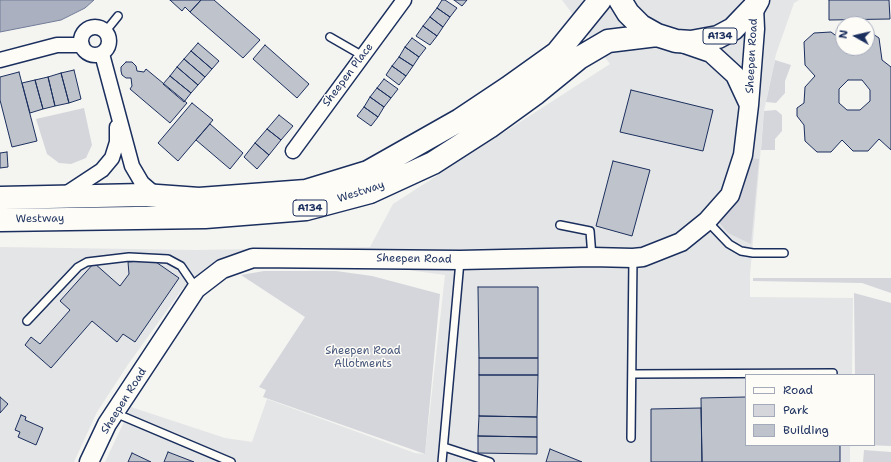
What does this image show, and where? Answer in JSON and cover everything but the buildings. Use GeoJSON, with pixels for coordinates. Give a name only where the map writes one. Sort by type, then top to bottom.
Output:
{"type":"FeatureCollection","features":[{"type":"Feature","properties":{"kind":"main road","name":"Westway"},"geometry":{"type":"LineString","coordinates":[[0,198],[62,196],[158,196],[199,199],[306,191],[368,172],[460,120],[557,53],[600,0]]}},
{"type":"Feature","properties":{"kind":"main road","name":"A134"},"geometry":{"type":"LineString","coordinates":[[620,0],[628,13],[641,26],[666,38],[696,42],[718,37],[733,28],[756,4]]}},
{"type":"Feature","properties":{"kind":"main road","name":"Westway"},"geometry":{"type":"LineString","coordinates":[[0,220],[205,217],[306,209],[370,192],[433,163],[489,127],[536,93],[579,58],[608,42],[666,38]]}},
{"type":"Feature","properties":{"kind":"street","name":"Sheepen Place"},"geometry":{"type":"LineString","coordinates":[[293,151],[404,0]]}},
{"type":"Feature","properties":{"kind":"street","name":"Sheepen Road"},"geometry":{"type":"LineString","coordinates":[[89,462],[107,424],[196,288],[222,269],[253,258],[460,260],[592,257],[632,258],[643,257],[681,242],[707,221],[730,195],[743,155],[749,106],[756,4]]}},
{"type":"Feature","properties":{"kind":"street"},"geometry":{"type":"LineString","coordinates":[[102,57],[90,55],[82,45],[82,36],[88,29],[97,28],[105,32],[108,36],[109,45],[102,57],[132,166],[142,183],[158,196]]}},
{"type":"Feature","properties":{"kind":"street","name":"Sheepen Road"},"geometry":{"type":"LineString","coordinates":[[666,38],[711,54],[716,58],[735,75],[749,106]]}},
{"type":"Feature","properties":{"kind":"street"},"geometry":{"type":"LineString","coordinates":[[0,60],[57,45],[82,45]]}},
{"type":"Feature","properties":{"kind":"street"},"geometry":{"type":"LineString","coordinates":[[62,196],[102,170],[112,158],[117,142],[117,112]]}},
{"type":"Feature","properties":{"kind":"lane"},"geometry":{"type":"LineString","coordinates":[[105,32],[118,16]]}},
{"type":"Feature","properties":{"kind":"lane"},"geometry":{"type":"LineString","coordinates":[[330,37],[363,56]]}},
{"type":"Feature","properties":{"kind":"lane"},"geometry":{"type":"LineString","coordinates":[[707,221],[729,244],[741,251],[753,253],[784,253]]}},
{"type":"Feature","properties":{"kind":"lane"},"geometry":{"type":"LineString","coordinates":[[560,225],[590,231],[592,257]]}},
{"type":"Feature","properties":{"kind":"lane"},"geometry":{"type":"LineString","coordinates":[[27,321],[73,273],[87,262],[129,257],[168,259],[181,266],[196,288]]}},
{"type":"Feature","properties":{"kind":"lane"},"geometry":{"type":"LineString","coordinates":[[631,438],[632,258]]}},
{"type":"Feature","properties":{"kind":"lane"},"geometry":{"type":"LineString","coordinates":[[442,462],[460,260]]}},
{"type":"Feature","properties":{"kind":"lane"},"geometry":{"type":"LineString","coordinates":[[632,374],[833,373]]}},
{"type":"Feature","properties":{"kind":"lane"},"geometry":{"type":"LineString","coordinates":[[115,413],[231,462]]}},
{"type":"Feature","properties":{"kind":"lane"},"geometry":{"type":"LineString","coordinates":[[444,447],[490,462]]}},
{"type":"Feature","properties":{"kind":"shaded area"},"geometry":{"type":"Polygon","coordinates":[[[562,0],[799,0],[794,3],[776,54],[764,111],[750,275],[750,297],[853,298],[852,374],[745,374],[745,446],[850,446],[850,462],[105,462],[131,407],[225,438],[252,442],[267,399],[415,453],[425,454],[445,275],[392,268],[262,264],[224,272],[183,288],[129,363],[97,412],[74,462],[0,462],[0,247],[195,250],[370,247],[393,204],[610,64],[562,0]]]}},
{"type":"Feature","properties":{"kind":"green space"},"geometry":{"type":"Polygon","coordinates":[[[775,60],[791,65],[785,81],[785,93],[776,103],[766,102],[775,60]]]}},
{"type":"Feature","properties":{"kind":"green space"},"geometry":{"type":"Polygon","coordinates":[[[84,108],[92,145],[86,158],[71,164],[59,163],[47,154],[36,119],[84,108]]]}},
{"type":"Feature","properties":{"kind":"green space"},"geometry":{"type":"Polygon","coordinates":[[[776,110],[782,115],[782,131],[775,139],[775,150],[761,150],[764,111],[776,110]]]}},
{"type":"Feature","properties":{"kind":"green space"},"geometry":{"type":"Polygon","coordinates":[[[751,158],[759,159],[751,244],[728,233],[717,220],[733,201],[743,183],[751,158]]]}},
{"type":"Feature","properties":{"kind":"green space","name":"Sheepen Road Allotments"},"geometry":{"type":"Polygon","coordinates":[[[264,271],[336,271],[372,276],[440,294],[425,454],[263,397],[266,390],[259,387],[307,314],[305,317],[241,275],[264,271]]]}},
{"type":"Feature","properties":{"kind":"green space"},"geometry":{"type":"Polygon","coordinates":[[[753,278],[891,278],[891,293],[862,283],[753,281],[753,278]]]}},
{"type":"Feature","properties":{"kind":"green space"},"geometry":{"type":"Polygon","coordinates":[[[854,293],[891,303],[891,446],[875,445],[875,374],[855,374],[854,293]]]}},
{"type":"Feature","properties":{"kind":"green space"},"geometry":{"type":"Polygon","coordinates":[[[864,450],[891,452],[891,462],[863,462],[864,450]]]}},
{"type":"Feature","properties":{"kind":"water"},"geometry":{"type":"Polygon","coordinates":[[[0,0],[94,0],[85,8],[61,20],[0,32],[0,0]]]}}]}
